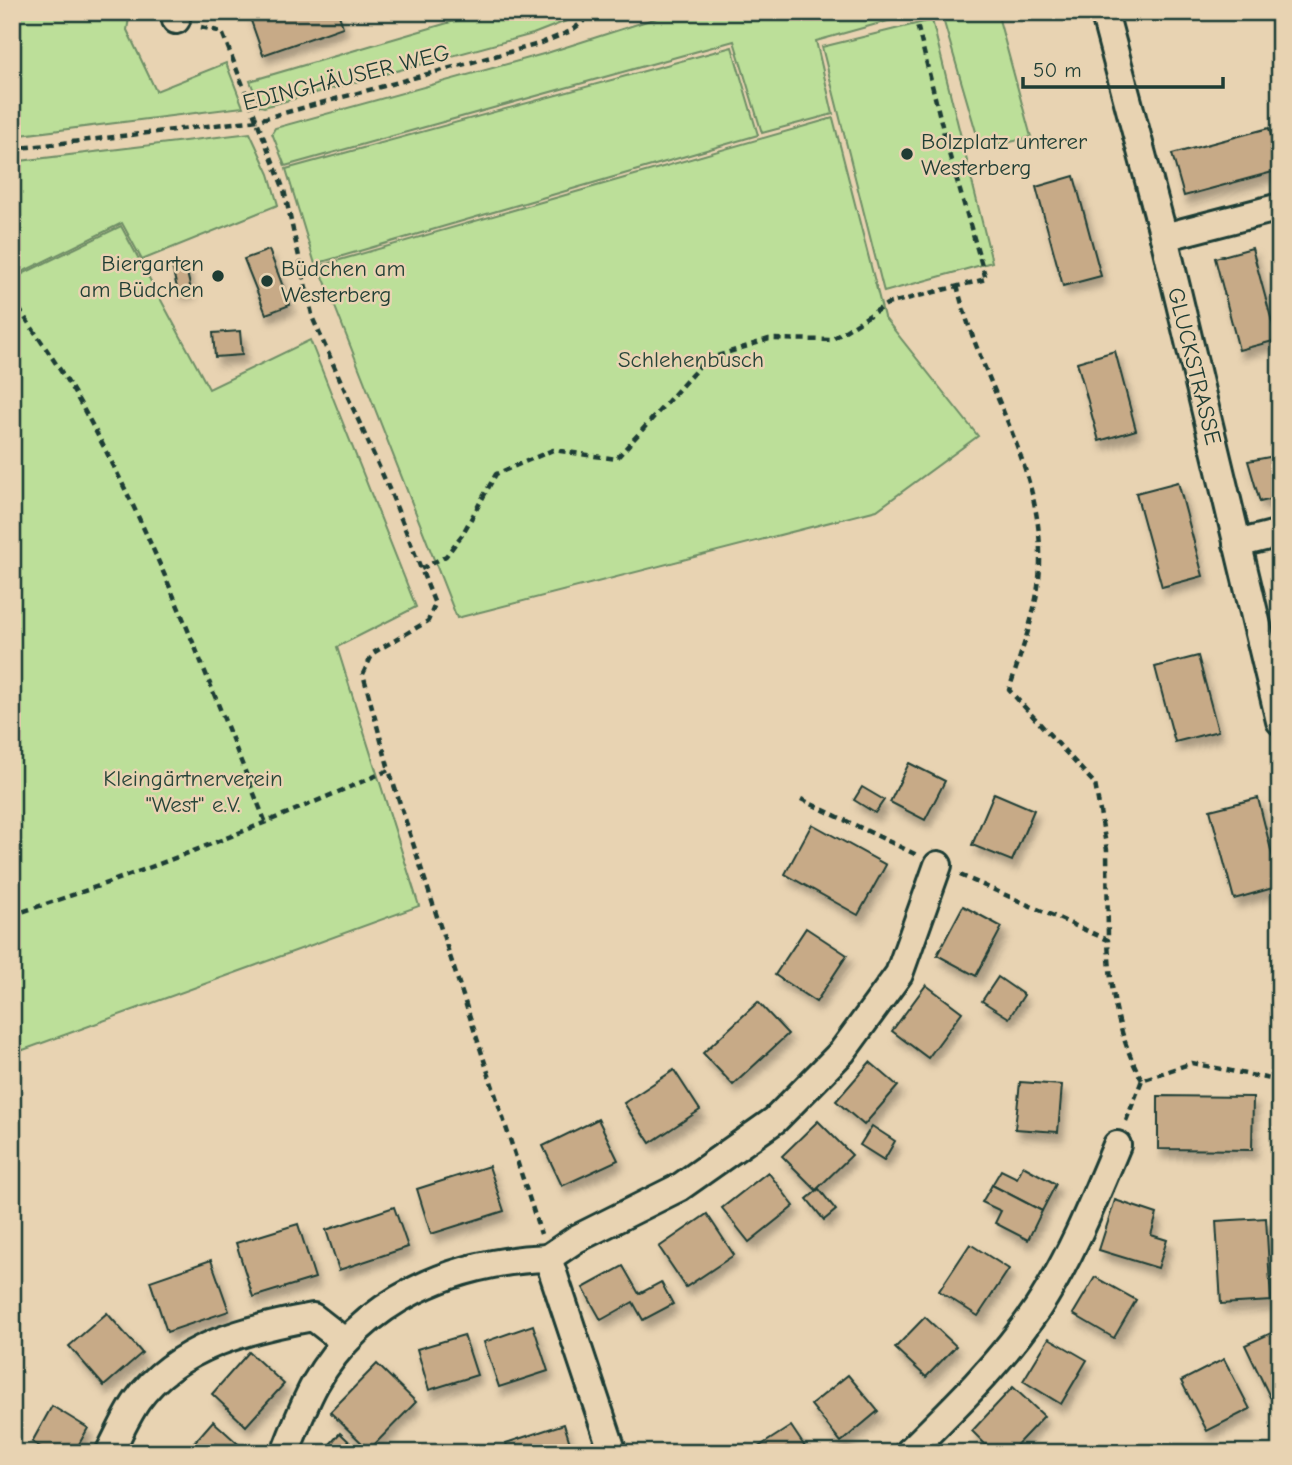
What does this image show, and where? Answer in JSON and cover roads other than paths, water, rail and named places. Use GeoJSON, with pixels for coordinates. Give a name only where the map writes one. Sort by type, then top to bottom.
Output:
{"type":"FeatureCollection","features":[{"type":"Feature","properties":{"kind":"street","name":"GLUCKSTRASSE"},"geometry":{"type":"LineString","coordinates":[[1104,12],[1164,237],[1280,721]]}},
{"type":"Feature","properties":{"kind":"street"},"geometry":{"type":"LineString","coordinates":[[1164,237],[1280,207]]}},
{"type":"Feature","properties":{"kind":"street"},"geometry":{"type":"LineString","coordinates":[[1237,544],[1280,533]]}},
{"type":"Feature","properties":{"kind":"street"},"geometry":{"type":"LineString","coordinates":[[285,1453],[315,1383],[345,1342],[400,1296],[429,1282],[511,1259],[548,1258],[576,1239],[680,1187],[722,1160],[785,1110],[842,1052],[899,974],[938,865]]}},
{"type":"Feature","properties":{"kind":"street"},"geometry":{"type":"LineString","coordinates":[[908,1453],[952,1410],[1037,1309],[1068,1253],[1117,1145]]}},
{"type":"Feature","properties":{"kind":"street"},"geometry":{"type":"LineString","coordinates":[[548,1258],[613,1453]]}},
{"type":"Feature","properties":{"kind":"street"},"geometry":{"type":"LineString","coordinates":[[108,1453],[138,1399],[173,1367],[202,1349],[251,1328],[313,1317],[345,1342]]}},
{"type":"Feature","properties":{"kind":"place","name":"Bolzplatz unterer Westerberg"},"geometry":{"type":"Point","coordinates":[907,154]}},
{"type":"Feature","properties":{"kind":"place","name":"Biergarten am Büdchen"},"geometry":{"type":"Point","coordinates":[218,276]}},
{"type":"Feature","properties":{"kind":"place","name":"Büdchen am Westerberg"},"geometry":{"type":"Point","coordinates":[267,281]}},
{"type":"Feature","properties":{"kind":"park label","name":"Schlehenbusch"},"geometry":{"type":"Point","coordinates":[691,359]}},
{"type":"Feature","properties":{"kind":"park label","name":"Kleingärtnerverein \"West\" e.V."},"geometry":{"type":"Point","coordinates":[193,791]}}]}
